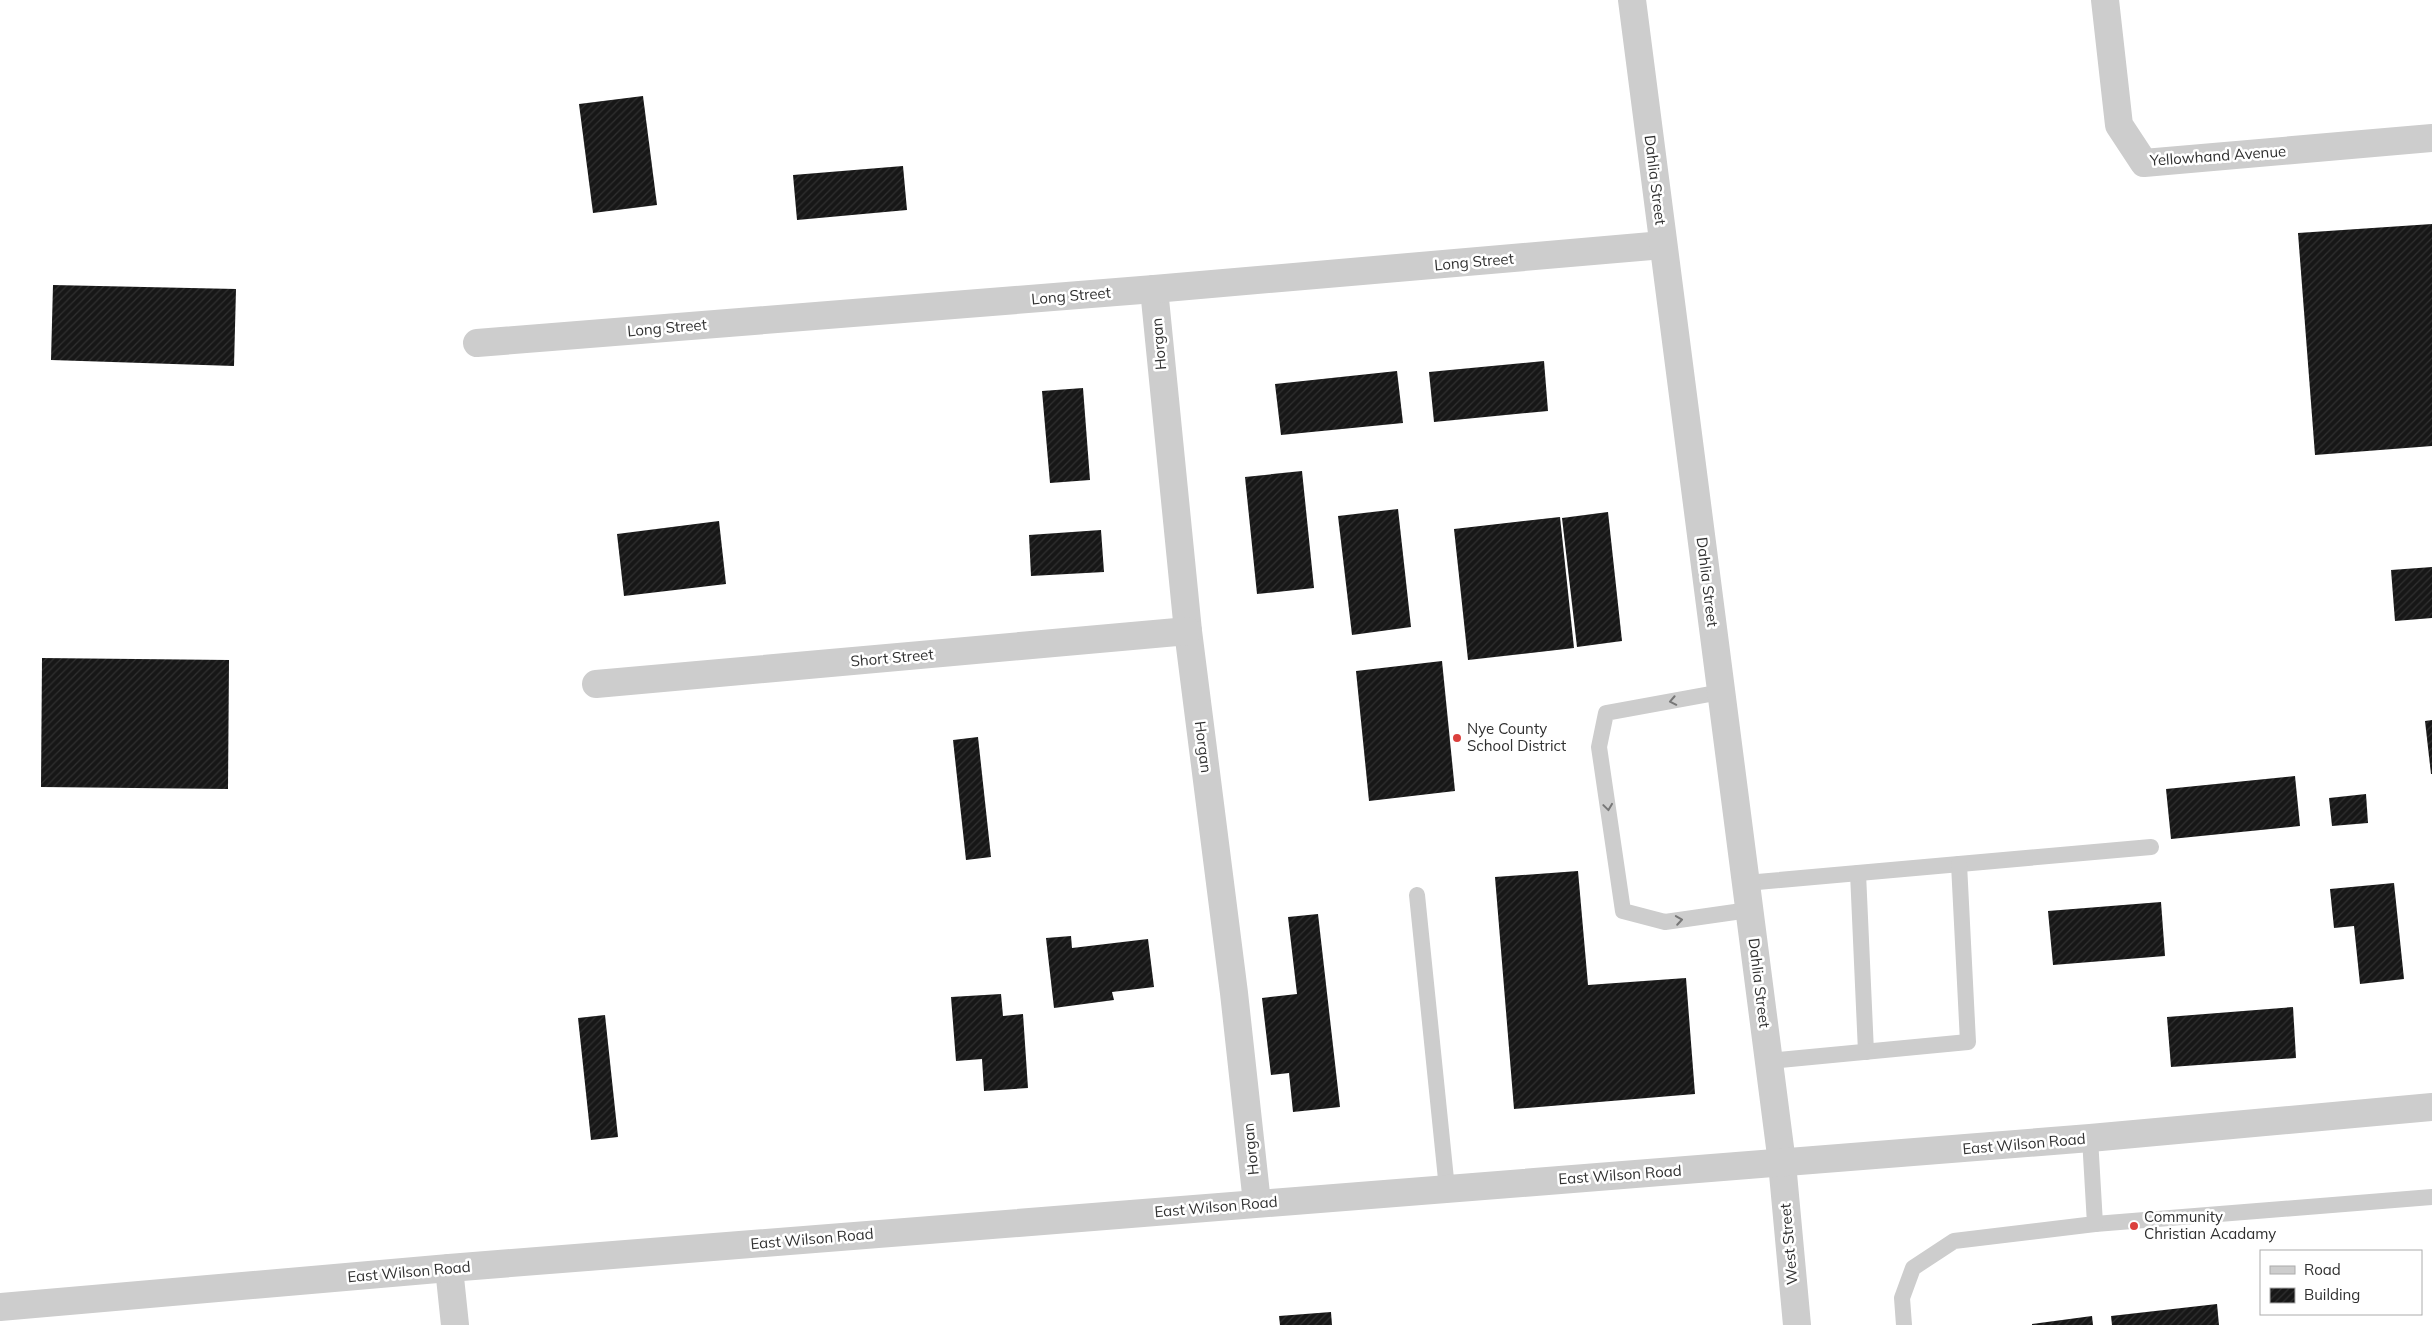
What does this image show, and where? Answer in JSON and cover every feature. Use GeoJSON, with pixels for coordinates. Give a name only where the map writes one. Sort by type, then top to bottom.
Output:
{"type":"FeatureCollection","features":[{"type":"Feature","properties":{"kind":"street","name":"Dahlia Street"},"geometry":{"type":"LineString","coordinates":[[1632,0],[1782,1163]]}},
{"type":"Feature","properties":{"kind":"street","name":"Yellowhand Avenue"},"geometry":{"type":"LineString","coordinates":[[2105,0],[2119,125],[2144,163],[2432,138]]}},
{"type":"Feature","properties":{"kind":"street","name":"Long Street"},"geometry":{"type":"LineString","coordinates":[[477,343],[1154,289],[1664,245]]}},
{"type":"Feature","properties":{"kind":"street","name":"Horgan"},"geometry":{"type":"LineString","coordinates":[[1154,289],[1188,631],[1234,993],[1257,1203]]}},
{"type":"Feature","properties":{"kind":"street","name":"Short Street"},"geometry":{"type":"LineString","coordinates":[[596,684],[1188,631]]}},
{"type":"Feature","properties":{"kind":"street","name":"East Wilson Road"},"geometry":{"type":"LineString","coordinates":[[0,1307],[450,1268],[2090,1138],[2432,1107]]}},
{"type":"Feature","properties":{"kind":"street","name":"West Street"},"geometry":{"type":"LineString","coordinates":[[1782,1163],[1797,1325]]}},
{"type":"Feature","properties":{"kind":"street"},"geometry":{"type":"LineString","coordinates":[[450,1268],[455,1325]]}},
{"type":"Feature","properties":{"kind":"lane"},"geometry":{"type":"LineString","coordinates":[[1721,692],[1606,714],[1599,747],[1623,911],[1665,922],[1749,910]]}},
{"type":"Feature","properties":{"kind":"lane"},"geometry":{"type":"LineString","coordinates":[[1746,883],[2151,847]]}},
{"type":"Feature","properties":{"kind":"lane"},"geometry":{"type":"LineString","coordinates":[[1769,1061],[1968,1042],[1959,864]]}},
{"type":"Feature","properties":{"kind":"lane"},"geometry":{"type":"LineString","coordinates":[[1858,872],[1866,1052]]}},
{"type":"Feature","properties":{"kind":"lane"},"geometry":{"type":"LineString","coordinates":[[1417,895],[1447,1189]]}},
{"type":"Feature","properties":{"kind":"lane"},"geometry":{"type":"LineString","coordinates":[[2090,1138],[2095,1224]]}},
{"type":"Feature","properties":{"kind":"lane"},"geometry":{"type":"LineString","coordinates":[[1904,1325],[1902,1298],[1913,1268],[1954,1242],[2095,1224],[2432,1197]]}},
{"type":"Feature","properties":{"kind":"building"},"geometry":{"type":"Polygon","coordinates":[[[643,96],[657,205],[593,213],[579,104],[643,96]]]}},
{"type":"Feature","properties":{"kind":"building"},"geometry":{"type":"Polygon","coordinates":[[[903,166],[907,210],[797,220],[793,175],[903,166]]]}},
{"type":"Feature","properties":{"kind":"building"},"geometry":{"type":"Polygon","coordinates":[[[2432,224],[2432,446],[2315,455],[2298,233],[2432,224]]]}},
{"type":"Feature","properties":{"kind":"building"},"geometry":{"type":"Polygon","coordinates":[[[53,285],[236,289],[234,366],[51,360],[53,285]]]}},
{"type":"Feature","properties":{"kind":"building"},"geometry":{"type":"Polygon","coordinates":[[[1544,361],[1548,411],[1434,422],[1429,372],[1544,361]]]}},
{"type":"Feature","properties":{"kind":"building"},"geometry":{"type":"Polygon","coordinates":[[[1397,371],[1403,423],[1281,435],[1275,384],[1397,371]]]}},
{"type":"Feature","properties":{"kind":"building"},"geometry":{"type":"Polygon","coordinates":[[[1083,388],[1090,480],[1050,483],[1042,391],[1083,388]]]}},
{"type":"Feature","properties":{"kind":"building"},"geometry":{"type":"Polygon","coordinates":[[[1302,471],[1314,588],[1257,594],[1245,477],[1302,471]]]}},
{"type":"Feature","properties":{"kind":"building"},"geometry":{"type":"Polygon","coordinates":[[[1398,509],[1411,627],[1352,635],[1338,516],[1398,509]]]}},
{"type":"Feature","properties":{"kind":"building"},"geometry":{"type":"Polygon","coordinates":[[[1608,512],[1622,641],[1577,647],[1562,518],[1608,512]]]}},
{"type":"Feature","properties":{"kind":"building"},"geometry":{"type":"Polygon","coordinates":[[[1560,517],[1574,648],[1468,660],[1454,529],[1560,517]]]}},
{"type":"Feature","properties":{"kind":"building"},"geometry":{"type":"Polygon","coordinates":[[[719,521],[726,584],[624,596],[617,534],[719,521]]]}},
{"type":"Feature","properties":{"kind":"building"},"geometry":{"type":"Polygon","coordinates":[[[1101,530],[1104,572],[1031,576],[1029,535],[1101,530]]]}},
{"type":"Feature","properties":{"kind":"building"},"geometry":{"type":"Polygon","coordinates":[[[2432,567],[2432,618],[2395,621],[2391,570],[2432,567]]]}},
{"type":"Feature","properties":{"kind":"building"},"geometry":{"type":"Polygon","coordinates":[[[42,658],[229,660],[228,789],[41,787],[42,658]]]}},
{"type":"Feature","properties":{"kind":"building"},"geometry":{"type":"Polygon","coordinates":[[[1442,661],[1455,791],[1369,801],[1356,671],[1442,661]]]}},
{"type":"Feature","properties":{"kind":"building"},"geometry":{"type":"Polygon","coordinates":[[[2432,720],[2432,774],[2431,774],[2425,721],[2432,720]]]}},
{"type":"Feature","properties":{"kind":"building"},"geometry":{"type":"Polygon","coordinates":[[[978,737],[991,857],[966,860],[953,740],[978,737]]]}},
{"type":"Feature","properties":{"kind":"building"},"geometry":{"type":"Polygon","coordinates":[[[2295,776],[2300,826],[2171,839],[2166,789],[2295,776]]]}},
{"type":"Feature","properties":{"kind":"building"},"geometry":{"type":"Polygon","coordinates":[[[2366,794],[2368,823],[2332,826],[2329,798],[2366,794]]]}},
{"type":"Feature","properties":{"kind":"building"},"geometry":{"type":"Polygon","coordinates":[[[1578,871],[1588,985],[1686,978],[1695,1094],[1514,1109],[1495,877],[1578,871]]]}},
{"type":"Feature","properties":{"kind":"building"},"geometry":{"type":"Polygon","coordinates":[[[2394,883],[2404,979],[2360,984],[2354,926],[2334,928],[2330,889],[2394,883]]]}},
{"type":"Feature","properties":{"kind":"building"},"geometry":{"type":"Polygon","coordinates":[[[2161,902],[2165,956],[2053,965],[2048,911],[2161,902]]]}},
{"type":"Feature","properties":{"kind":"building"},"geometry":{"type":"Polygon","coordinates":[[[1318,914],[1340,1107],[1293,1112],[1289,1073],[1271,1075],[1262,998],[1297,994],[1288,917],[1318,914]]]}},
{"type":"Feature","properties":{"kind":"building"},"geometry":{"type":"Polygon","coordinates":[[[1071,936],[1072,948],[1148,939],[1154,987],[1112,992],[1114,1000],[1054,1008],[1046,938],[1071,936]]]}},
{"type":"Feature","properties":{"kind":"building"},"geometry":{"type":"Polygon","coordinates":[[[1001,994],[1003,1016],[1023,1014],[1028,1088],[984,1091],[982,1059],[956,1061],[951,997],[1001,994]]]}},
{"type":"Feature","properties":{"kind":"building"},"geometry":{"type":"Polygon","coordinates":[[[2293,1007],[2296,1058],[2171,1067],[2167,1017],[2293,1007]]]}},
{"type":"Feature","properties":{"kind":"building"},"geometry":{"type":"Polygon","coordinates":[[[605,1015],[618,1137],[591,1140],[578,1018],[605,1015]]]}},
{"type":"Feature","properties":{"kind":"building"},"geometry":{"type":"Polygon","coordinates":[[[2217,1304],[2219,1325],[2112,1325],[2111,1316],[2217,1304]]]}},
{"type":"Feature","properties":{"kind":"building"},"geometry":{"type":"Polygon","coordinates":[[[1331,1312],[1332,1325],[1280,1325],[1279,1316],[1331,1312]]]}},
{"type":"Feature","properties":{"kind":"building"},"geometry":{"type":"Polygon","coordinates":[[[2092,1316],[2093,1325],[2032,1325],[2032,1324],[2092,1316]]]}},
{"type":"Feature","properties":{"kind":"place","name":"Nye County School District"},"geometry":{"type":"Point","coordinates":[1457,738]}},
{"type":"Feature","properties":{"kind":"place","name":"Community Christian Acadamy"},"geometry":{"type":"Point","coordinates":[2134,1226]}}]}
